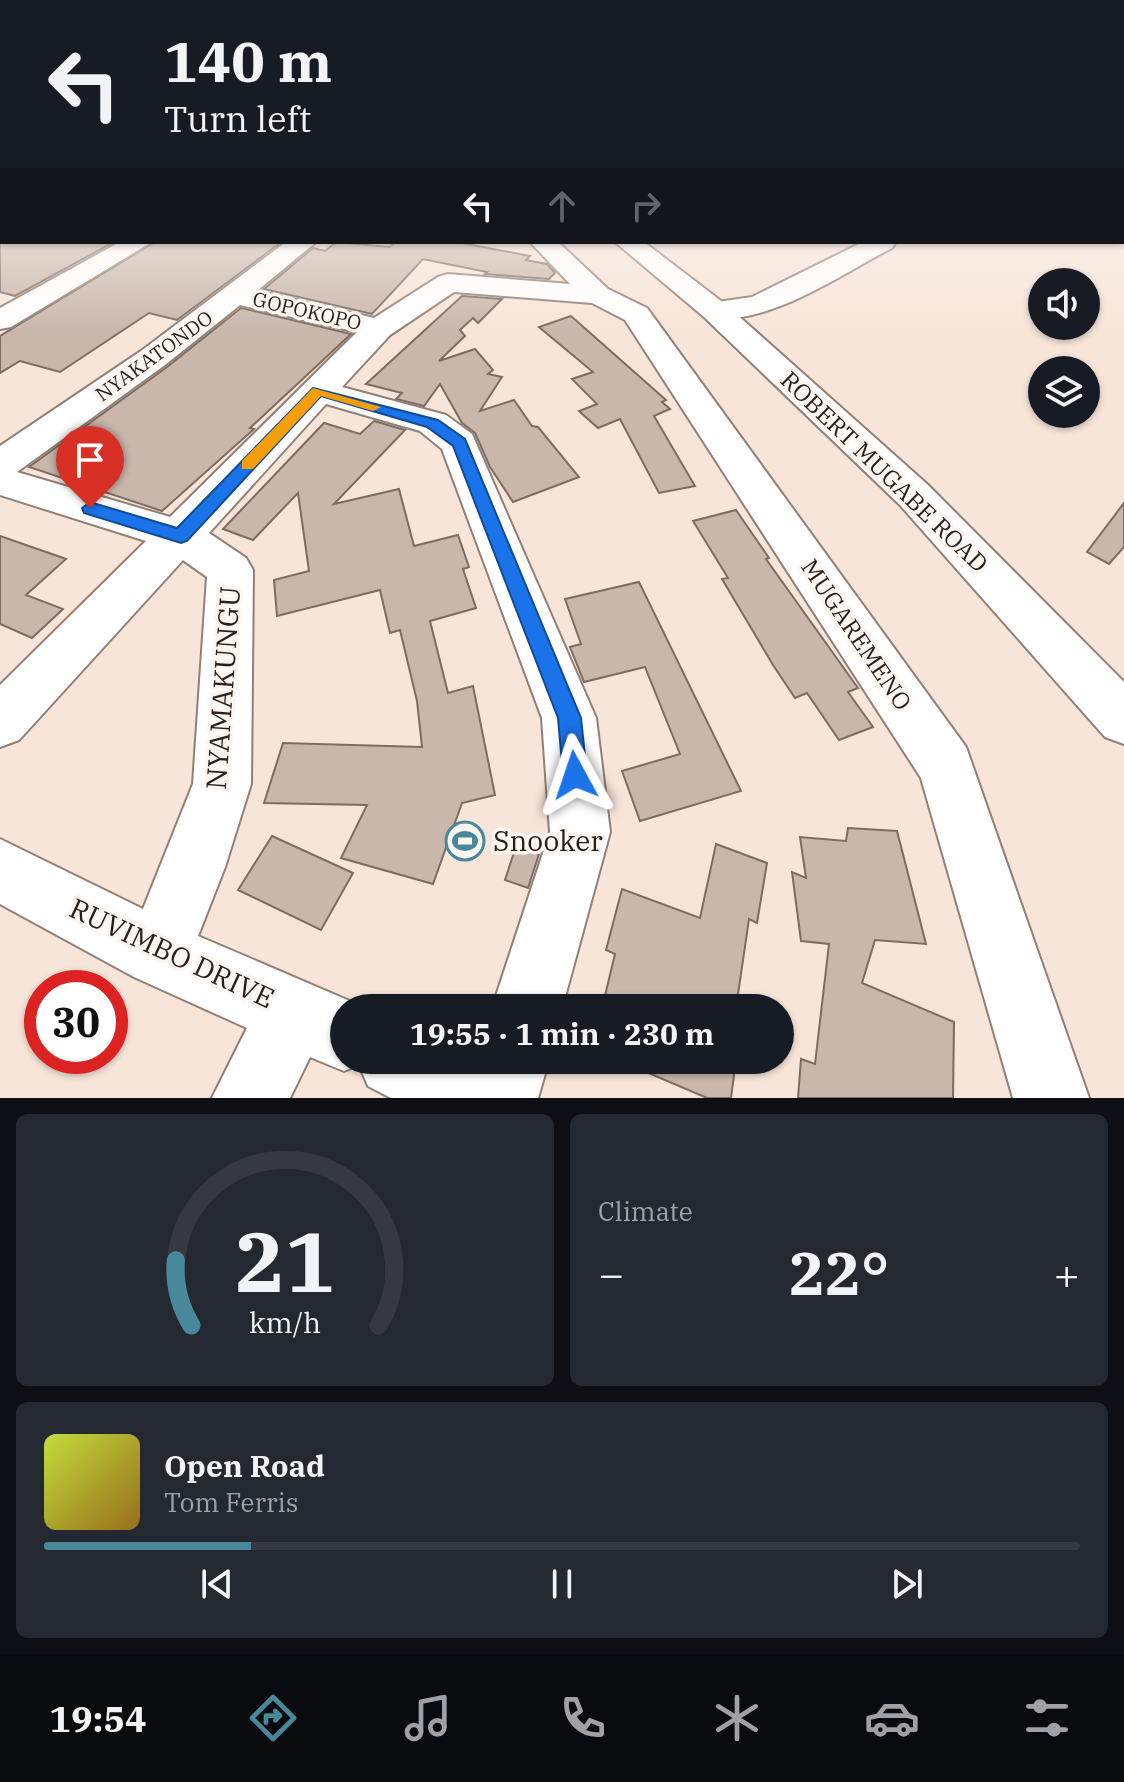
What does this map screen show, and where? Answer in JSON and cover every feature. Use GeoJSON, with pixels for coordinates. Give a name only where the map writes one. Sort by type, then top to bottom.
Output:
{"type":"FeatureCollection","features":[{"type":"Feature","properties":{"kind":"street"},"geometry":{"type":"LineString","coordinates":[[0,320],[135,244]]}},
{"type":"Feature","properties":{"kind":"street","name":"NYAKATONDO"},"geometry":{"type":"LineString","coordinates":[[0,465],[153,358],[300,244]]}},
{"type":"Feature","properties":{"kind":"street","name":"MUGAREMENO"},"geometry":{"type":"LineString","coordinates":[[545,244],[598,295],[636,314],[946,766],[1051,1098]]}},
{"type":"Feature","properties":{"kind":"street","name":"ROBERT MUGABE ROAD"},"geometry":{"type":"LineString","coordinates":[[631,244],[714,310],[914,495],[1124,719]]}},
{"type":"Feature","properties":{"kind":"street"},"geometry":{"type":"LineString","coordinates":[[714,310],[759,305],[879,244]]}},
{"type":"Feature","properties":{"kind":"street"},"geometry":{"type":"LineString","coordinates":[[0,722],[379,328],[448,283],[598,295]]}},
{"type":"Feature","properties":{"kind":"street","name":"GOPOKOPO"},"geometry":{"type":"LineString","coordinates":[[236,295],[379,328]]}},
{"type":"Feature","properties":{"kind":"street"},"geometry":{"type":"LineString","coordinates":[[318,391],[433,423],[459,443],[569,718],[580,832],[531,994]]}},
{"type":"Feature","properties":{"kind":"street"},"geometry":{"type":"LineString","coordinates":[[0,481],[181,536]]}},
{"type":"Feature","properties":{"kind":"street","name":"NYAMAKUNGU"},"geometry":{"type":"LineString","coordinates":[[158,953],[194,867],[222,784],[230,570],[181,536]]}},
{"type":"Feature","properties":{"kind":"street","name":"RUVIMBO DRIVE"},"geometry":{"type":"LineString","coordinates":[[0,870],[158,953],[320,1023]]}},
{"type":"Feature","properties":{"kind":"street"},"geometry":{"type":"LineString","coordinates":[[250,1098],[320,1023]]}},
{"type":"Feature","properties":{"kind":"street"},"geometry":{"type":"LineString","coordinates":[[422,1074],[470,1098]]}},
{"type":"Feature","properties":{"kind":"street"},"geometry":{"type":"LineString","coordinates":[[500,1098],[508,1074]]}},
{"type":"Feature","properties":{"kind":"building"},"geometry":{"type":"Polygon","coordinates":[[[0,244],[110,244],[15,296],[0,292],[0,244]]]}},
{"type":"Feature","properties":{"kind":"building"},"geometry":{"type":"Polygon","coordinates":[[[152,244],[279,244],[177,320],[149,313],[60,372],[20,361],[0,373],[0,336],[152,244]]]}},
{"type":"Feature","properties":{"kind":"building"},"geometry":{"type":"Polygon","coordinates":[[[334,244],[389,247],[393,244],[467,244],[530,256],[526,260],[547,264],[555,273],[549,279],[485,274],[487,272],[423,259],[372,314],[264,289],[313,248],[325,251],[334,244]]]}},
{"type":"Feature","properties":{"kind":"building"},"geometry":{"type":"Polygon","coordinates":[[[462,296],[502,299],[478,323],[473,318],[460,330],[465,336],[439,361],[475,349],[493,370],[488,374],[502,377],[480,411],[514,400],[532,426],[538,427],[579,477],[513,502],[490,467],[475,433],[462,423],[440,384],[424,406],[396,399],[402,393],[366,384],[462,296]]]}},
{"type":"Feature","properties":{"kind":"building"},"geometry":{"type":"Polygon","coordinates":[[[241,308],[351,334],[250,428],[254,429],[162,511],[29,467],[167,367],[241,308]]]}},
{"type":"Feature","properties":{"kind":"building"},"geometry":{"type":"Polygon","coordinates":[[[571,316],[666,400],[662,402],[670,409],[654,416],[695,486],[659,493],[620,419],[598,428],[579,411],[597,404],[572,379],[593,372],[539,327],[571,316]]]}},
{"type":"Feature","properties":{"kind":"building"},"geometry":{"type":"Polygon","coordinates":[[[374,421],[405,430],[334,504],[399,489],[414,546],[458,535],[469,567],[463,569],[476,608],[430,621],[448,693],[473,686],[495,795],[462,803],[433,884],[341,858],[367,805],[264,803],[283,743],[422,747],[417,701],[400,630],[390,633],[380,590],[277,616],[274,580],[309,571],[298,493],[253,540],[223,529],[324,423],[360,434],[374,421]]]}},
{"type":"Feature","properties":{"kind":"building"},"geometry":{"type":"Polygon","coordinates":[[[1124,503],[1124,547],[1109,564],[1087,552],[1124,503]]]}},
{"type":"Feature","properties":{"kind":"building"},"geometry":{"type":"Polygon","coordinates":[[[736,510],[769,558],[766,559],[858,688],[848,692],[873,727],[839,740],[807,693],[795,698],[773,665],[722,579],[728,578],[693,521],[736,510]]]}},
{"type":"Feature","properties":{"kind":"building"},"geometry":{"type":"Polygon","coordinates":[[[0,536],[66,559],[26,595],[63,609],[32,638],[0,624],[0,536]]]}},
{"type":"Feature","properties":{"kind":"building"},"geometry":{"type":"Polygon","coordinates":[[[639,582],[741,791],[640,821],[622,771],[680,754],[645,667],[584,682],[570,647],[581,644],[565,599],[639,582]]]}},
{"type":"Feature","properties":{"kind":"building"},"geometry":{"type":"Polygon","coordinates":[[[848,828],[897,831],[926,944],[875,940],[862,983],[954,1022],[953,1098],[798,1098],[801,1059],[815,1064],[829,944],[801,941],[792,872],[806,878],[800,837],[846,841],[848,828]]]}},
{"type":"Feature","properties":{"kind":"building"},"geometry":{"type":"Polygon","coordinates":[[[272,836],[353,873],[321,930],[238,890],[272,836]]]}},
{"type":"Feature","properties":{"kind":"building"},"geometry":{"type":"Polygon","coordinates":[[[716,844],[767,863],[757,923],[749,919],[738,994],[605,994],[615,954],[606,950],[622,889],[700,918],[716,844]]]}},
{"type":"Feature","properties":{"kind":"building"},"geometry":{"type":"Polygon","coordinates":[[[516,846],[539,854],[528,888],[505,880],[516,846]]]}},
{"type":"Feature","properties":{"kind":"building"},"geometry":{"type":"Polygon","coordinates":[[[651,1074],[734,1074],[731,1098],[707,1098],[651,1074]]]}},
{"type":"Feature","properties":{"kind":"slow traffic"},"geometry":{"type":"LineString","coordinates":[[248,465],[318,391],[373,407]]}},
{"type":"Feature","properties":{"kind":"place","name":"Snooker"},"geometry":{"type":"Point","coordinates":[465,841]}},
{"type":"Feature","properties":{"kind":"route"},"geometry":{"type":"LineString","coordinates":[[90,508],[181,536],[318,391],[433,423],[459,443],[569,718],[575,775]]}}]}
